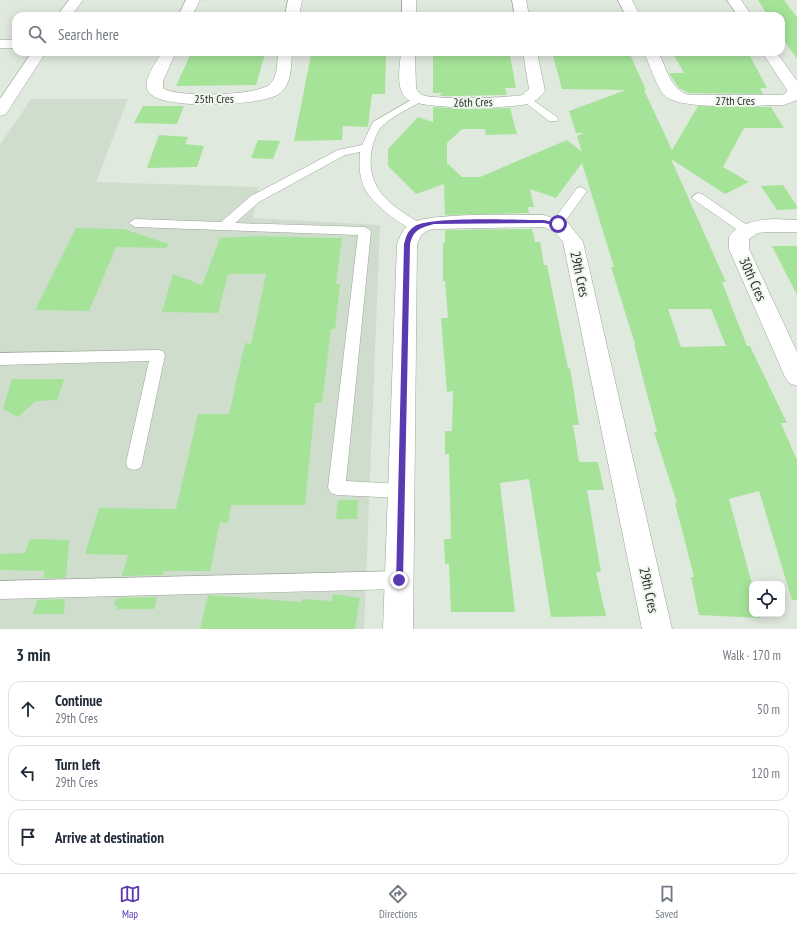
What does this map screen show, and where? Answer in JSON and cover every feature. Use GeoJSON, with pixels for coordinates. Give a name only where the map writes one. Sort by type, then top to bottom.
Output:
{"type":"FeatureCollection","features":[{"type":"Feature","properties":{"kind":"street"},"geometry":{"type":"LineString","coordinates":[[67,12],[76,0]]}},
{"type":"Feature","properties":{"kind":"street"},"geometry":{"type":"LineString","coordinates":[[187,12],[193,0]]}},
{"type":"Feature","properties":{"kind":"street"},"geometry":{"type":"LineString","coordinates":[[293,12],[295,0]]}},
{"type":"Feature","properties":{"kind":"street"},"geometry":{"type":"LineString","coordinates":[[409,0],[409,12]]}},
{"type":"Feature","properties":{"kind":"street"},"geometry":{"type":"LineString","coordinates":[[519,0],[521,12]]}},
{"type":"Feature","properties":{"kind":"street"},"geometry":{"type":"LineString","coordinates":[[625,0],[631,12]]}},
{"type":"Feature","properties":{"kind":"street"},"geometry":{"type":"LineString","coordinates":[[734,0],[742,12]]}},
{"type":"Feature","properties":{"kind":"street"},"geometry":{"type":"LineString","coordinates":[[0,44],[12,44]]}},
{"type":"Feature","properties":{"kind":"street"},"geometry":{"type":"LineString","coordinates":[[1,109],[36,56]]}},
{"type":"Feature","properties":{"kind":"street","name":"25th Cres"},"geometry":{"type":"LineString","coordinates":[[167,56],[155,81],[155,90],[160,94],[170,97],[246,98],[260,97],[274,91],[279,85],[284,56]]}},
{"type":"Feature","properties":{"kind":"street"},"geometry":{"type":"LineString","coordinates":[[408,56],[408,88],[412,95],[418,99]]}},
{"type":"Feature","properties":{"kind":"street"},"geometry":{"type":"LineString","coordinates":[[526,99],[537,91],[531,56]]}},
{"type":"Feature","properties":{"kind":"street","name":"27th Cres"},"geometry":{"type":"LineString","coordinates":[[653,56],[670,92],[677,97],[689,100],[784,100],[794,96],[795,90],[772,56]]}},
{"type":"Feature","properties":{"kind":"street","name":"26th Cres"},"geometry":{"type":"LineString","coordinates":[[418,99],[440,102],[516,101],[526,99]]}},
{"type":"Feature","properties":{"kind":"street"},"geometry":{"type":"LineString","coordinates":[[398,629],[407,244],[410,234],[417,227],[434,222],[544,221],[558,224]]}},
{"type":"Feature","properties":{"kind":"street","name":"29th Cres"},"geometry":{"type":"LineString","coordinates":[[558,224],[568,232],[573,242],[657,629]]}},
{"type":"Feature","properties":{"kind":"street"},"geometry":{"type":"LineString","coordinates":[[746,230],[754,227],[797,226]]}},
{"type":"Feature","properties":{"kind":"street","name":"30th Cres"},"geometry":{"type":"LineString","coordinates":[[746,230],[738,238],[740,248],[797,377]]}},
{"type":"Feature","properties":{"kind":"lane"},"geometry":{"type":"LineString","coordinates":[[417,227],[389,209],[371,189],[364,167],[366,147],[378,124],[418,99]]}},
{"type":"Feature","properties":{"kind":"lane"},"geometry":{"type":"LineString","coordinates":[[526,99],[553,119]]}},
{"type":"Feature","properties":{"kind":"lane"},"geometry":{"type":"LineString","coordinates":[[224,226],[255,199],[342,152],[366,147]]}},
{"type":"Feature","properties":{"kind":"lane"},"geometry":{"type":"LineString","coordinates":[[558,224],[581,191]]}},
{"type":"Feature","properties":{"kind":"lane"},"geometry":{"type":"LineString","coordinates":[[698,197],[746,230]]}},
{"type":"Feature","properties":{"kind":"lane"},"geometry":{"type":"LineString","coordinates":[[135,222],[365,231],[337,488],[401,491]]}},
{"type":"Feature","properties":{"kind":"lane"},"geometry":{"type":"LineString","coordinates":[[0,359],[158,355],[134,463]]}},
{"type":"Feature","properties":{"kind":"lane"},"geometry":{"type":"LineString","coordinates":[[0,590],[399,580]]}},
{"type":"Feature","properties":{"kind":"shaded area"},"geometry":{"type":"Polygon","coordinates":[[[31,99],[128,99],[96,182],[259,187],[253,218],[380,225],[364,629],[0,629],[0,145],[31,99]]]}},
{"type":"Feature","properties":{"kind":"building"},"geometry":{"type":"Polygon","coordinates":[[[758,0],[784,0],[797,17],[797,59],[785,42],[785,12],[766,12],[758,0]]]}},
{"type":"Feature","properties":{"kind":"building"},"geometry":{"type":"Polygon","coordinates":[[[190,56],[264,56],[256,85],[176,86],[190,56]]]}},
{"type":"Feature","properties":{"kind":"building"},"geometry":{"type":"Polygon","coordinates":[[[311,56],[386,56],[385,94],[372,94],[368,127],[343,126],[342,140],[294,141],[311,56]]]}},
{"type":"Feature","properties":{"kind":"building"},"geometry":{"type":"Polygon","coordinates":[[[433,56],[510,56],[516,88],[505,88],[507,95],[439,96],[442,93],[433,93],[433,56]]]}},
{"type":"Feature","properties":{"kind":"building"},"geometry":{"type":"Polygon","coordinates":[[[553,56],[631,56],[646,90],[644,90],[672,150],[698,106],[771,107],[784,128],[744,128],[723,167],[749,182],[725,194],[671,159],[726,282],[722,282],[747,346],[750,346],[787,423],[781,423],[797,460],[797,600],[792,600],[759,491],[729,499],[751,581],[749,581],[749,617],[761,618],[699,615],[691,577],[694,577],[675,503],[677,503],[654,432],[657,432],[635,344],[611,267],[614,267],[582,163],[556,198],[530,189],[534,207],[528,207],[529,213],[445,215],[444,184],[416,194],[388,166],[388,149],[418,117],[433,122],[433,107],[467,109],[510,108],[517,134],[486,135],[485,129],[462,129],[447,143],[447,163],[462,177],[480,177],[567,140],[582,152],[577,136],[584,133],[576,133],[569,111],[626,90],[562,89],[553,56]],[[668,309],[681,347],[726,346],[711,309],[668,309]]]}},
{"type":"Feature","properties":{"kind":"building"},"geometry":{"type":"Polygon","coordinates":[[[674,56],[750,56],[767,88],[760,88],[763,94],[689,93],[679,88],[669,73],[684,73],[674,56]]]}},
{"type":"Feature","properties":{"kind":"building"},"geometry":{"type":"Polygon","coordinates":[[[143,106],[184,106],[177,124],[134,123],[143,106]]]}},
{"type":"Feature","properties":{"kind":"building"},"geometry":{"type":"Polygon","coordinates":[[[159,135],[188,137],[185,144],[204,146],[197,167],[147,168],[159,135]]]}},
{"type":"Feature","properties":{"kind":"building"},"geometry":{"type":"Polygon","coordinates":[[[258,140],[280,141],[273,159],[251,158],[258,140]]]}},
{"type":"Feature","properties":{"kind":"building"},"geometry":{"type":"Polygon","coordinates":[[[783,185],[797,206],[797,209],[777,210],[761,186],[783,185]]]}},
{"type":"Feature","properties":{"kind":"building"},"geometry":{"type":"Polygon","coordinates":[[[76,228],[124,229],[168,244],[167,248],[116,247],[89,311],[35,310],[76,228]]]}},
{"type":"Feature","properties":{"kind":"building"},"geometry":{"type":"Polygon","coordinates":[[[532,229],[535,242],[540,242],[544,265],[547,265],[568,368],[570,368],[579,425],[573,425],[579,462],[598,462],[604,490],[587,490],[601,572],[596,572],[606,616],[551,617],[529,479],[500,483],[515,612],[451,612],[449,564],[445,564],[444,539],[451,539],[449,454],[445,454],[445,431],[452,431],[453,391],[447,392],[441,318],[448,318],[445,281],[443,281],[443,243],[445,243],[445,230],[532,229]]]}},
{"type":"Feature","properties":{"kind":"building"},"geometry":{"type":"Polygon","coordinates":[[[256,236],[342,238],[336,284],[340,284],[335,329],[331,329],[322,403],[315,403],[305,505],[231,505],[228,523],[220,522],[210,571],[164,571],[163,575],[122,576],[128,555],[85,554],[99,508],[176,509],[198,414],[229,414],[245,343],[251,344],[266,274],[228,274],[218,313],[162,312],[173,274],[202,285],[220,238],[256,236]]]}},
{"type":"Feature","properties":{"kind":"building"},"geometry":{"type":"Polygon","coordinates":[[[772,246],[797,246],[797,295],[772,246]]]}},
{"type":"Feature","properties":{"kind":"building"},"geometry":{"type":"Polygon","coordinates":[[[12,379],[64,379],[57,400],[36,401],[18,417],[3,409],[12,379]]]}},
{"type":"Feature","properties":{"kind":"building"},"geometry":{"type":"Polygon","coordinates":[[[338,500],[358,500],[357,519],[336,519],[338,500]]]}},
{"type":"Feature","properties":{"kind":"building"},"geometry":{"type":"Polygon","coordinates":[[[30,539],[69,540],[66,578],[43,578],[45,571],[0,570],[0,554],[25,553],[30,539]]]}},
{"type":"Feature","properties":{"kind":"building"},"geometry":{"type":"Polygon","coordinates":[[[333,594],[360,598],[355,629],[200,629],[208,595],[301,602],[302,599],[332,601],[333,594]]]}},
{"type":"Feature","properties":{"kind":"building"},"geometry":{"type":"Polygon","coordinates":[[[157,597],[154,609],[117,609],[118,605],[114,606],[116,598],[157,597]]]}},
{"type":"Feature","properties":{"kind":"building"},"geometry":{"type":"Polygon","coordinates":[[[65,599],[64,614],[33,614],[37,600],[65,599]]]}},
{"type":"Feature","properties":{"kind":"route"},"geometry":{"type":"LineString","coordinates":[[399,580],[407,244],[410,234],[417,227],[434,222],[544,221],[558,224]]}}]}
